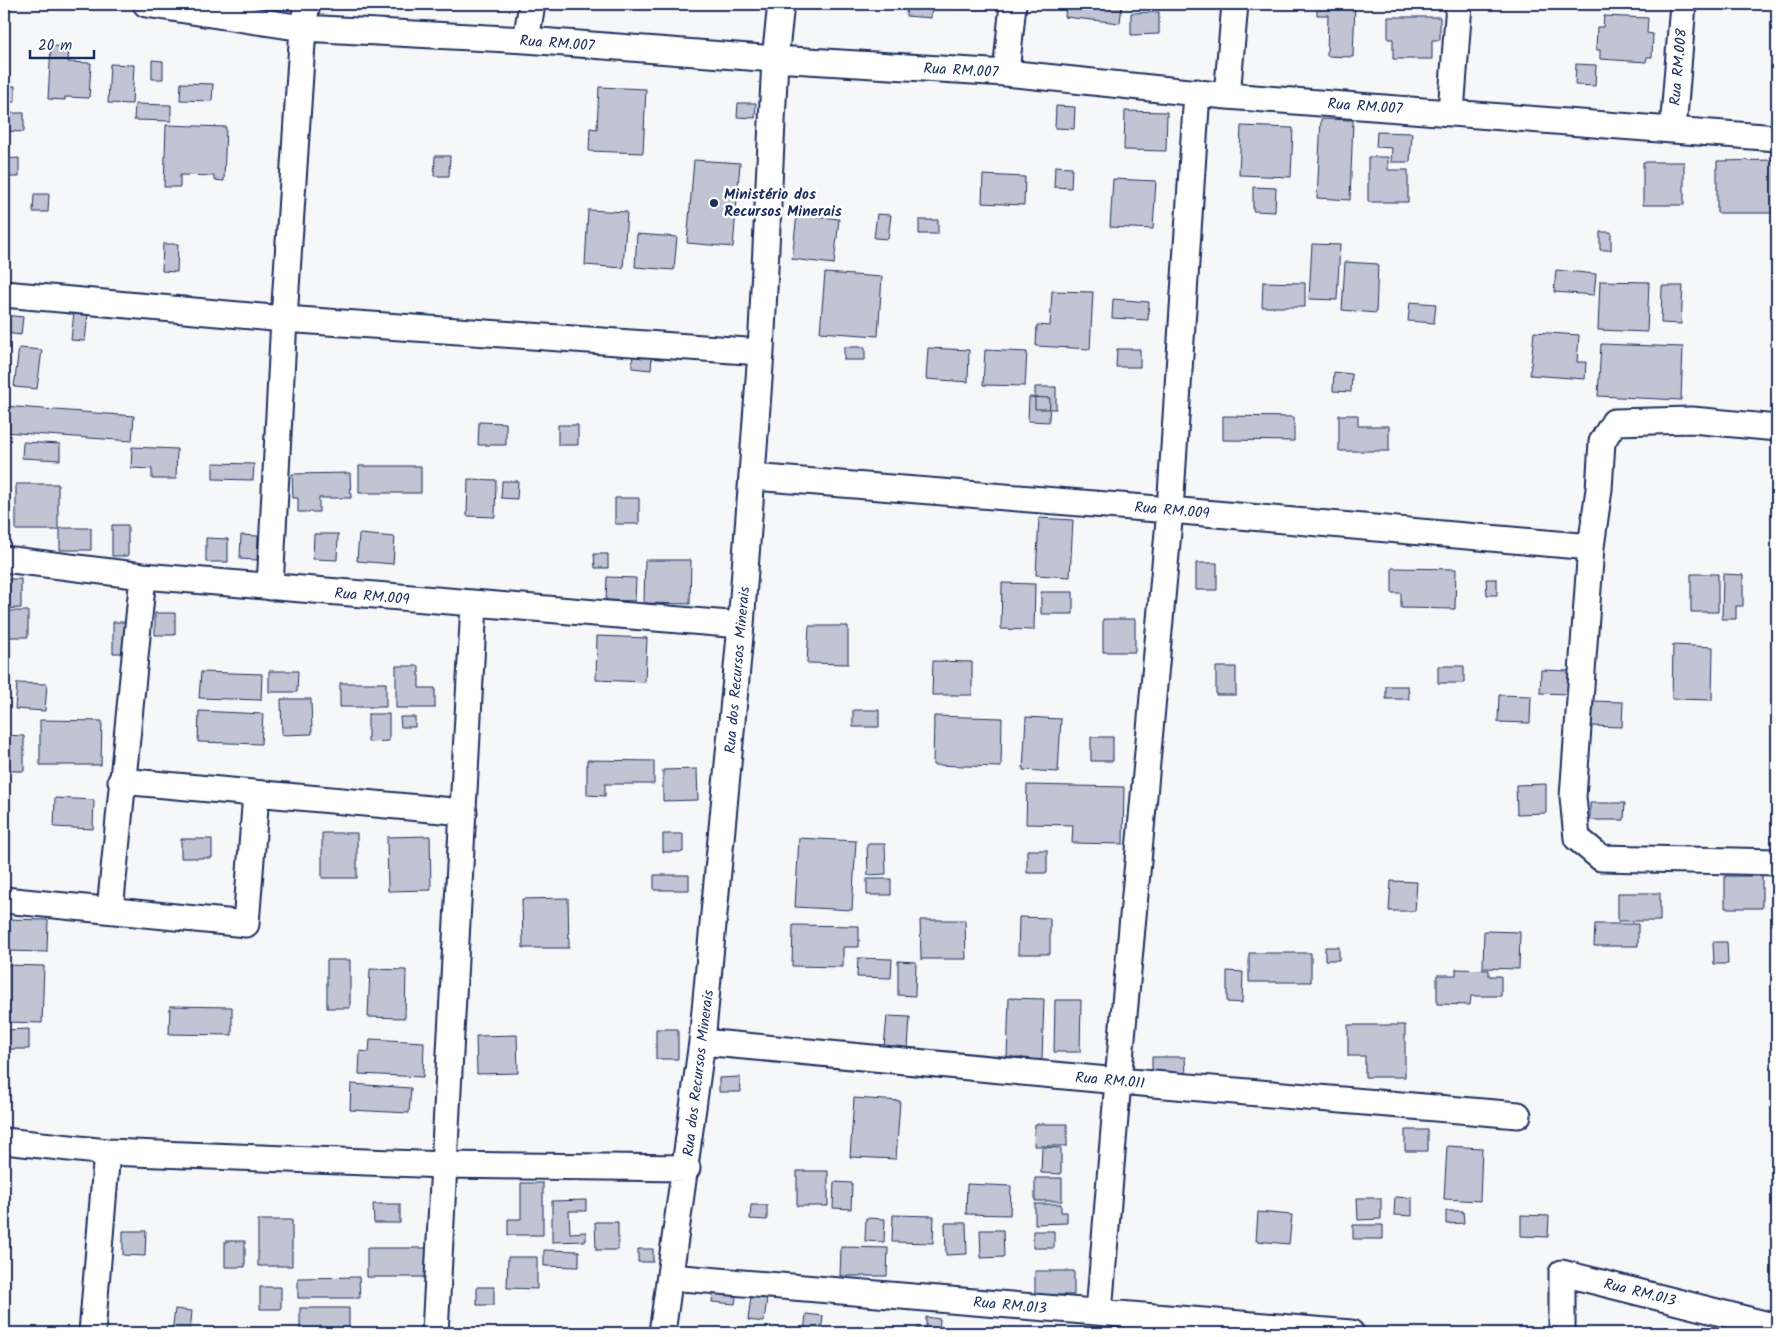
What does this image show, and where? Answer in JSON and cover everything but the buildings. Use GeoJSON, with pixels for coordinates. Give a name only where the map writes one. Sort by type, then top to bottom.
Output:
{"type":"FeatureCollection","features":[{"type":"Feature","properties":{"kind":"street","name":"Rua RM.007"},"geometry":{"type":"LineString","coordinates":[[146,4],[303,28],[526,40],[775,59],[1006,73],[1226,96],[1777,138]]}},
{"type":"Feature","properties":{"kind":"street"},"geometry":{"type":"LineString","coordinates":[[270,587],[284,319],[303,28],[307,4]]}},
{"type":"Feature","properties":{"kind":"street"},"geometry":{"type":"LineString","coordinates":[[526,40],[532,4]]}},
{"type":"Feature","properties":{"kind":"street","name":"Rua dos Recursos Minerais"},"geometry":{"type":"LineString","coordinates":[[662,1333],[702,1042],[741,625],[761,352],[775,59],[781,4]]}},
{"type":"Feature","properties":{"kind":"street"},"geometry":{"type":"LineString","coordinates":[[1006,73],[1013,4]]}},
{"type":"Feature","properties":{"kind":"street"},"geometry":{"type":"LineString","coordinates":[[1226,96],[1234,4]]}},
{"type":"Feature","properties":{"kind":"street"},"geometry":{"type":"LineString","coordinates":[[1451,112],[1459,4]]}},
{"type":"Feature","properties":{"kind":"street","name":"Rua RM.008"},"geometry":{"type":"LineString","coordinates":[[1673,130],[1684,4]]}},
{"type":"Feature","properties":{"kind":"street"},"geometry":{"type":"LineString","coordinates":[[1099,1312],[1170,510],[1198,92]]}},
{"type":"Feature","properties":{"kind":"street"},"geometry":{"type":"LineString","coordinates":[[4,294],[284,319],[761,352]]}},
{"type":"Feature","properties":{"kind":"street"},"geometry":{"type":"LineString","coordinates":[[1777,428],[1692,420],[1614,422],[1602,442],[1599,489],[1591,546],[1573,798],[1577,838],[1601,858],[1777,862]]}},
{"type":"Feature","properties":{"kind":"street","name":"Rua RM.009"},"geometry":{"type":"LineString","coordinates":[[753,476],[1591,546]]}},
{"type":"Feature","properties":{"kind":"street","name":"Rua RM.009"},"geometry":{"type":"LineString","coordinates":[[4,559],[143,576],[741,625]]}},
{"type":"Feature","properties":{"kind":"street"},"geometry":{"type":"LineString","coordinates":[[110,910],[121,781],[143,576]]}},
{"type":"Feature","properties":{"kind":"street"},"geometry":{"type":"LineString","coordinates":[[435,1333],[474,604]]}},
{"type":"Feature","properties":{"kind":"street"},"geometry":{"type":"LineString","coordinates":[[121,781],[464,812]]}},
{"type":"Feature","properties":{"kind":"street"},"geometry":{"type":"LineString","coordinates":[[4,900],[246,924],[256,794]]}},
{"type":"Feature","properties":{"kind":"street","name":"Rua RM.011"},"geometry":{"type":"LineString","coordinates":[[702,1042],[1118,1081],[1518,1114]]}},
{"type":"Feature","properties":{"kind":"street"},"geometry":{"type":"LineString","coordinates":[[4,1141],[107,1152],[445,1165],[686,1168]]}},
{"type":"Feature","properties":{"kind":"street"},"geometry":{"type":"LineString","coordinates":[[92,1333],[107,1152]]}},
{"type":"Feature","properties":{"kind":"street","name":"Rua RM.013"},"geometry":{"type":"LineString","coordinates":[[1562,1333],[1562,1273],[1777,1327]]}},
{"type":"Feature","properties":{"kind":"street","name":"Rua RM.013"},"geometry":{"type":"LineString","coordinates":[[670,1277],[1351,1333]]}},
{"type":"Feature","properties":{"kind":"place","name":"Ministério dos Recursos Minerais"},"geometry":{"type":"Point","coordinates":[714,203]}}]}
